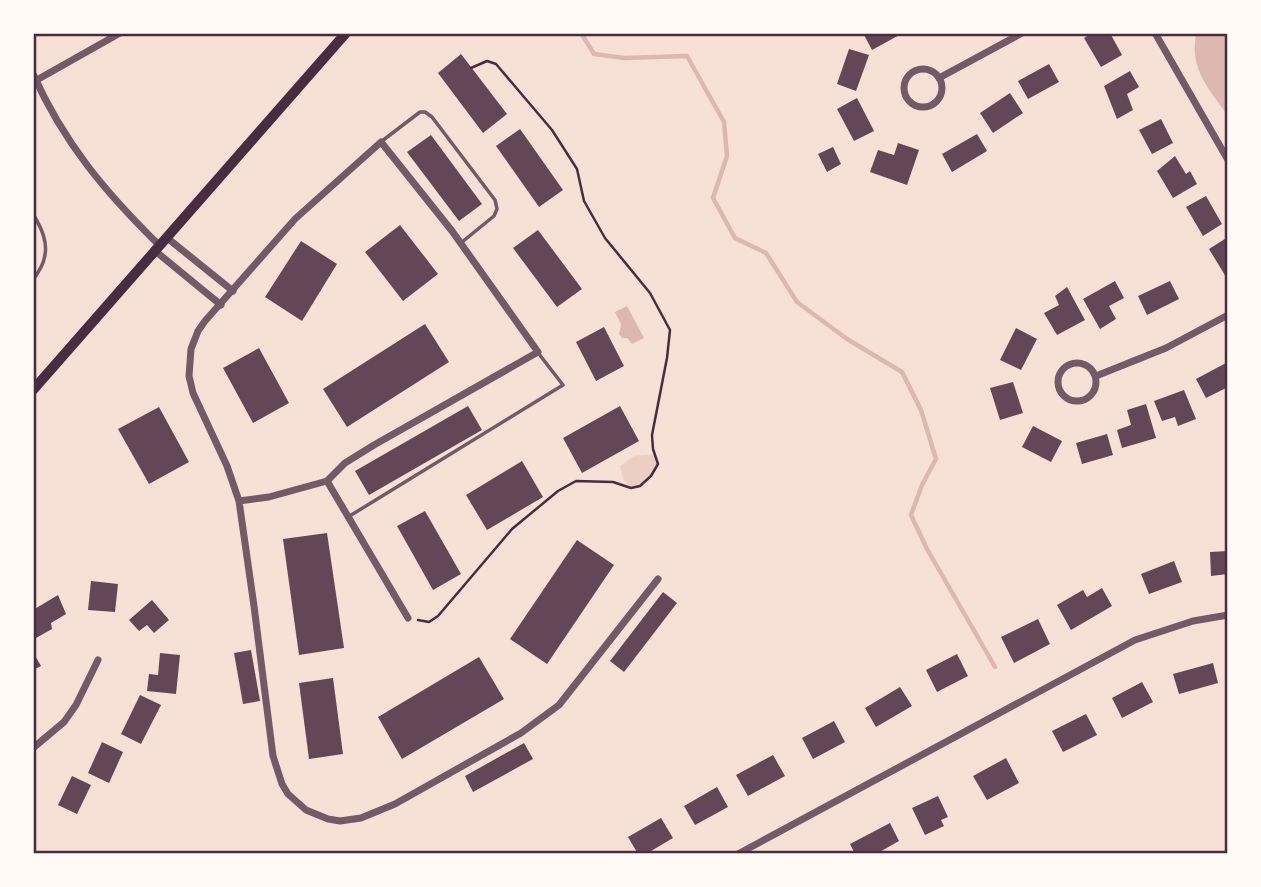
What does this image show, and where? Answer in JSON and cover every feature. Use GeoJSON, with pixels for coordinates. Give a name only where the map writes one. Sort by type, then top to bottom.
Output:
{"type":"FeatureCollection","features":[{"type":"Feature","properties":{"kind":"main road"},"geometry":{"type":"LineString","coordinates":[[33,390],[346,33]]}},
{"type":"Feature","properties":{"kind":"street"},"geometry":{"type":"LineString","coordinates":[[120,33],[34,78],[58,122],[102,185],[125,212],[221,305]]}},
{"type":"Feature","properties":{"kind":"street"},"geometry":{"type":"LineString","coordinates":[[939,78],[1022,33]]}},
{"type":"Feature","properties":{"kind":"street"},"geometry":{"type":"LineString","coordinates":[[1155,33],[1228,160]]}},
{"type":"Feature","properties":{"kind":"street"},"geometry":{"type":"LineString","coordinates":[[931,70],[939,78],[942,91],[929,106],[916,106],[906,97],[904,85],[909,74],[914,71],[931,70]]}},
{"type":"Feature","properties":{"kind":"street"},"geometry":{"type":"LineString","coordinates":[[239,501],[269,497],[327,481],[345,463],[374,445],[538,352],[460,243],[381,142],[295,219],[198,331],[191,349],[189,376],[193,393],[227,466],[239,501],[273,757],[288,794],[306,810],[328,819],[340,821],[361,818],[395,804],[521,733],[559,705],[658,579]]}},
{"type":"Feature","properties":{"kind":"street"},"geometry":{"type":"LineString","coordinates":[[160,244],[233,291]]}},
{"type":"Feature","properties":{"kind":"street"},"geometry":{"type":"LineString","coordinates":[[1096,376],[1167,348],[1228,315]]}},
{"type":"Feature","properties":{"kind":"street"},"geometry":{"type":"LineString","coordinates":[[1077,362],[1088,366],[1096,376],[1092,394],[1081,401],[1068,399],[1059,389],[1061,371],[1070,363],[1077,362]]}},
{"type":"Feature","properties":{"kind":"street"},"geometry":{"type":"LineString","coordinates":[[327,481],[408,618]]}},
{"type":"Feature","properties":{"kind":"street"},"geometry":{"type":"LineString","coordinates":[[738,854],[1135,640],[1193,621],[1228,615]]}},
{"type":"Feature","properties":{"kind":"street"},"geometry":{"type":"LineString","coordinates":[[33,748],[64,722],[76,705],[98,660]]}},
{"type":"Feature","properties":{"kind":"lane"},"geometry":{"type":"LineString","coordinates":[[381,142],[420,113],[425,112],[432,117],[495,200],[497,209],[494,216],[460,243]]}},
{"type":"Feature","properties":{"kind":"lane"},"geometry":{"type":"LineString","coordinates":[[33,214],[41,227],[45,242],[44,260],[33,280]]}},
{"type":"Feature","properties":{"kind":"lane"},"geometry":{"type":"LineString","coordinates":[[348,517],[563,385],[538,352]]}},
{"type":"Feature","properties":{"kind":"path"},"geometry":{"type":"LineString","coordinates":[[408,618],[429,622],[438,616],[512,529],[558,491],[576,481],[613,482],[631,488],[640,486],[651,477],[658,464],[652,435],[670,330],[650,293],[605,238],[584,201],[577,169],[552,130],[496,64],[486,61],[471,68]]}},
{"type":"Feature","properties":{"kind":"shaded area"},"geometry":{"type":"Polygon","coordinates":[[[1228,33],[1228,116],[1198,69],[1195,47],[1196,35],[1228,33]]]}},
{"type":"Feature","properties":{"kind":"shaded area"},"geometry":{"type":"Polygon","coordinates":[[[627,306],[644,338],[632,344],[619,334],[621,324],[615,312],[627,306]]]}},
{"type":"Feature","properties":{"kind":"shaded area"},"geometry":{"type":"Polygon","coordinates":[[[654,454],[658,464],[653,472],[644,482],[631,488],[623,479],[620,466],[634,456],[654,454]]]}},
{"type":"Feature","properties":{"kind":"building"},"geometry":{"type":"Polygon","coordinates":[[[863,33],[903,33],[872,50],[863,33]]]}},
{"type":"Feature","properties":{"kind":"building"},"geometry":{"type":"Polygon","coordinates":[[[1092,33],[1110,33],[1122,55],[1101,67],[1084,38],[1092,33]]]}},
{"type":"Feature","properties":{"kind":"building"},"geometry":{"type":"Polygon","coordinates":[[[849,49],[869,55],[856,91],[837,84],[849,49]]]}},
{"type":"Feature","properties":{"kind":"building"},"geometry":{"type":"Polygon","coordinates":[[[461,54],[507,114],[483,133],[438,73],[461,54]]]}},
{"type":"Feature","properties":{"kind":"building"},"geometry":{"type":"Polygon","coordinates":[[[1049,64],[1059,82],[1028,99],[1018,81],[1049,64]]]}},
{"type":"Feature","properties":{"kind":"building"},"geometry":{"type":"Polygon","coordinates":[[[1130,71],[1139,87],[1127,94],[1133,110],[1117,119],[1104,86],[1130,71]]]}},
{"type":"Feature","properties":{"kind":"building"},"geometry":{"type":"Polygon","coordinates":[[[1010,93],[1023,113],[993,133],[980,113],[1010,93]]]}},
{"type":"Feature","properties":{"kind":"building"},"geometry":{"type":"Polygon","coordinates":[[[857,98],[874,131],[854,141],[837,109],[857,98]]]}},
{"type":"Feature","properties":{"kind":"building"},"geometry":{"type":"Polygon","coordinates":[[[1161,119],[1173,143],[1152,154],[1139,130],[1161,119]]]}},
{"type":"Feature","properties":{"kind":"building"},"geometry":{"type":"Polygon","coordinates":[[[520,129],[563,190],[539,207],[496,146],[520,129]]]}},
{"type":"Feature","properties":{"kind":"building"},"geometry":{"type":"Polygon","coordinates":[[[977,134],[987,151],[952,172],[942,154],[977,134]]]}},
{"type":"Feature","properties":{"kind":"building"},"geometry":{"type":"Polygon","coordinates":[[[431,135],[482,204],[459,221],[407,152],[431,135]]]}},
{"type":"Feature","properties":{"kind":"building"},"geometry":{"type":"Polygon","coordinates":[[[898,143],[919,150],[907,185],[870,172],[878,150],[894,155],[898,143]]]}},
{"type":"Feature","properties":{"kind":"building"},"geometry":{"type":"Polygon","coordinates":[[[833,147],[841,164],[827,172],[818,154],[833,147]]]}},
{"type":"Feature","properties":{"kind":"building"},"geometry":{"type":"Polygon","coordinates":[[[1175,156],[1186,174],[1190,171],[1197,184],[1173,198],[1157,171],[1175,156]]]}},
{"type":"Feature","properties":{"kind":"building"},"geometry":{"type":"Polygon","coordinates":[[[1206,196],[1222,224],[1203,236],[1186,207],[1206,196]]]}},
{"type":"Feature","properties":{"kind":"building"},"geometry":{"type":"Polygon","coordinates":[[[400,225],[438,274],[403,301],[365,252],[400,225]]]}},
{"type":"Feature","properties":{"kind":"building"},"geometry":{"type":"Polygon","coordinates":[[[538,230],[582,289],[557,307],[513,248],[538,230]]]}},
{"type":"Feature","properties":{"kind":"building"},"geometry":{"type":"Polygon","coordinates":[[[1228,237],[1228,276],[1226,277],[1209,249],[1228,237]]]}},
{"type":"Feature","properties":{"kind":"building"},"geometry":{"type":"Polygon","coordinates":[[[301,241],[337,264],[302,321],[265,297],[301,241]]]}},
{"type":"Feature","properties":{"kind":"building"},"geometry":{"type":"Polygon","coordinates":[[[1115,281],[1124,298],[1109,306],[1116,319],[1100,329],[1083,299],[1115,281]]]}},
{"type":"Feature","properties":{"kind":"building"},"geometry":{"type":"Polygon","coordinates":[[[1170,281],[1179,299],[1147,315],[1138,296],[1170,281]]]}},
{"type":"Feature","properties":{"kind":"building"},"geometry":{"type":"Polygon","coordinates":[[[1067,287],[1085,320],[1057,335],[1044,313],[1059,305],[1055,296],[1067,287]]]}},
{"type":"Feature","properties":{"kind":"building"},"geometry":{"type":"Polygon","coordinates":[[[425,324],[449,362],[347,427],[323,389],[425,324]]]}},
{"type":"Feature","properties":{"kind":"building"},"geometry":{"type":"Polygon","coordinates":[[[604,327],[624,366],[596,381],[576,342],[604,327]]]}},
{"type":"Feature","properties":{"kind":"building"},"geometry":{"type":"Polygon","coordinates":[[[1016,328],[1037,339],[1021,370],[1000,360],[1016,328]]]}},
{"type":"Feature","properties":{"kind":"building"},"geometry":{"type":"Polygon","coordinates":[[[259,348],[289,403],[253,423],[223,368],[259,348]]]}},
{"type":"Feature","properties":{"kind":"building"},"geometry":{"type":"Polygon","coordinates":[[[1226,363],[1228,387],[1206,398],[1196,379],[1226,363]]]}},
{"type":"Feature","properties":{"kind":"building"},"geometry":{"type":"Polygon","coordinates":[[[1013,382],[1023,413],[1000,420],[990,388],[1013,382]]]}},
{"type":"Feature","properties":{"kind":"building"},"geometry":{"type":"Polygon","coordinates":[[[1184,390],[1196,419],[1178,426],[1175,417],[1162,421],[1154,401],[1184,390]]]}},
{"type":"Feature","properties":{"kind":"building"},"geometry":{"type":"Polygon","coordinates":[[[1146,404],[1156,438],[1122,448],[1117,430],[1131,425],[1127,410],[1146,404]]]}},
{"type":"Feature","properties":{"kind":"building"},"geometry":{"type":"Polygon","coordinates":[[[468,406],[482,430],[369,495],[355,471],[468,406]]]}},
{"type":"Feature","properties":{"kind":"building"},"geometry":{"type":"Polygon","coordinates":[[[620,406],[639,441],[582,473],[563,438],[620,406]]]}},
{"type":"Feature","properties":{"kind":"building"},"geometry":{"type":"Polygon","coordinates":[[[159,407],[189,462],[149,484],[118,429],[159,407]]]}},
{"type":"Feature","properties":{"kind":"building"},"geometry":{"type":"Polygon","coordinates":[[[1033,426],[1062,441],[1051,462],[1022,447],[1033,426]]]}},
{"type":"Feature","properties":{"kind":"building"},"geometry":{"type":"Polygon","coordinates":[[[1107,434],[1113,455],[1082,464],[1076,443],[1107,434]]]}},
{"type":"Feature","properties":{"kind":"building"},"geometry":{"type":"Polygon","coordinates":[[[522,461],[543,497],[487,530],[466,495],[522,461]]]}},
{"type":"Feature","properties":{"kind":"building"},"geometry":{"type":"Polygon","coordinates":[[[425,511],[461,574],[433,590],[397,526],[425,511]]]}},
{"type":"Feature","properties":{"kind":"building"},"geometry":{"type":"Polygon","coordinates":[[[327,533],[344,648],[299,655],[283,539],[327,533]]]}},
{"type":"Feature","properties":{"kind":"building"},"geometry":{"type":"Polygon","coordinates":[[[577,540],[614,565],[547,664],[510,639],[577,540]]]}},
{"type":"Feature","properties":{"kind":"building"},"geometry":{"type":"Polygon","coordinates":[[[1228,551],[1228,574],[1211,576],[1210,552],[1228,551]]]}},
{"type":"Feature","properties":{"kind":"building"},"geometry":{"type":"Polygon","coordinates":[[[1174,561],[1182,582],[1149,594],[1141,574],[1174,561]]]}},
{"type":"Feature","properties":{"kind":"building"},"geometry":{"type":"Polygon","coordinates":[[[91,581],[118,584],[115,612],[88,610],[91,581]]]}},
{"type":"Feature","properties":{"kind":"building"},"geometry":{"type":"Polygon","coordinates":[[[1102,588],[1112,606],[1071,630],[1057,605],[1083,590],[1087,597],[1102,588]]]}},
{"type":"Feature","properties":{"kind":"building"},"geometry":{"type":"Polygon","coordinates":[[[663,592],[677,603],[624,672],[610,661],[663,592]]]}},
{"type":"Feature","properties":{"kind":"building"},"geometry":{"type":"Polygon","coordinates":[[[58,595],[66,614],[51,623],[52,629],[36,638],[33,634],[33,610],[58,595]]]}},
{"type":"Feature","properties":{"kind":"building"},"geometry":{"type":"Polygon","coordinates":[[[152,600],[169,620],[154,633],[147,625],[139,631],[129,620],[152,600]]]}},
{"type":"Feature","properties":{"kind":"building"},"geometry":{"type":"Polygon","coordinates":[[[1038,619],[1050,644],[1014,663],[1001,637],[1038,619]]]}},
{"type":"Feature","properties":{"kind":"building"},"geometry":{"type":"Polygon","coordinates":[[[251,650],[260,701],[243,704],[234,653],[251,650]]]}},
{"type":"Feature","properties":{"kind":"building"},"geometry":{"type":"Polygon","coordinates":[[[33,652],[41,666],[33,670],[33,652]]]}},
{"type":"Feature","properties":{"kind":"building"},"geometry":{"type":"Polygon","coordinates":[[[160,653],[180,655],[176,694],[147,691],[149,674],[158,675],[160,653]]]}},
{"type":"Feature","properties":{"kind":"building"},"geometry":{"type":"Polygon","coordinates":[[[957,654],[968,676],[937,692],[926,670],[957,654]]]}},
{"type":"Feature","properties":{"kind":"building"},"geometry":{"type":"Polygon","coordinates":[[[479,657],[504,699],[402,759],[378,717],[479,657]]]}},
{"type":"Feature","properties":{"kind":"building"},"geometry":{"type":"Polygon","coordinates":[[[1213,663],[1218,683],[1179,694],[1173,674],[1213,663]]]}},
{"type":"Feature","properties":{"kind":"building"},"geometry":{"type":"Polygon","coordinates":[[[333,678],[343,754],[309,759],[299,683],[333,678]]]}},
{"type":"Feature","properties":{"kind":"building"},"geometry":{"type":"Polygon","coordinates":[[[1142,682],[1153,702],[1122,718],[1112,698],[1142,682]]]}},
{"type":"Feature","properties":{"kind":"building"},"geometry":{"type":"Polygon","coordinates":[[[900,687],[912,706],[876,727],[865,708],[900,687]]]}},
{"type":"Feature","properties":{"kind":"building"},"geometry":{"type":"Polygon","coordinates":[[[140,695],[161,705],[141,744],[121,734],[140,695]]]}},
{"type":"Feature","properties":{"kind":"building"},"geometry":{"type":"Polygon","coordinates":[[[1086,714],[1097,735],[1063,752],[1052,731],[1086,714]]]}},
{"type":"Feature","properties":{"kind":"building"},"geometry":{"type":"Polygon","coordinates":[[[834,721],[845,742],[813,759],[802,738],[834,721]]]}},
{"type":"Feature","properties":{"kind":"building"},"geometry":{"type":"Polygon","coordinates":[[[102,742],[123,752],[109,783],[88,773],[102,742]]]}},
{"type":"Feature","properties":{"kind":"building"},"geometry":{"type":"Polygon","coordinates":[[[524,743],[533,759],[473,792],[465,776],[524,743]]]}},
{"type":"Feature","properties":{"kind":"building"},"geometry":{"type":"Polygon","coordinates":[[[773,755],[785,776],[748,796],[736,775],[773,755]]]}},
{"type":"Feature","properties":{"kind":"building"},"geometry":{"type":"Polygon","coordinates":[[[1006,758],[1019,783],[987,800],[973,776],[1006,758]]]}},
{"type":"Feature","properties":{"kind":"building"},"geometry":{"type":"Polygon","coordinates":[[[72,776],[91,785],[77,814],[58,805],[72,776]]]}},
{"type":"Feature","properties":{"kind":"building"},"geometry":{"type":"Polygon","coordinates":[[[717,787],[728,807],[695,825],[684,806],[717,787]]]}},
{"type":"Feature","properties":{"kind":"building"},"geometry":{"type":"Polygon","coordinates":[[[938,796],[948,817],[941,820],[944,826],[925,835],[912,808],[938,796]]]}},
{"type":"Feature","properties":{"kind":"building"},"geometry":{"type":"Polygon","coordinates":[[[661,818],[673,838],[646,854],[638,854],[628,837],[661,818]]]}},
{"type":"Feature","properties":{"kind":"building"},"geometry":{"type":"Polygon","coordinates":[[[890,823],[899,841],[876,854],[855,854],[850,844],[890,823]]]}},
{"type":"Feature","properties":{"kind":"waterway"},"geometry":{"type":"LineString","coordinates":[[581,33],[594,54],[624,58],[687,56],[724,122],[727,156],[713,198],[735,238],[766,253],[797,302],[847,339],[902,372],[921,410],[936,459],[922,485],[911,515],[927,549],[995,667]]}}]}
